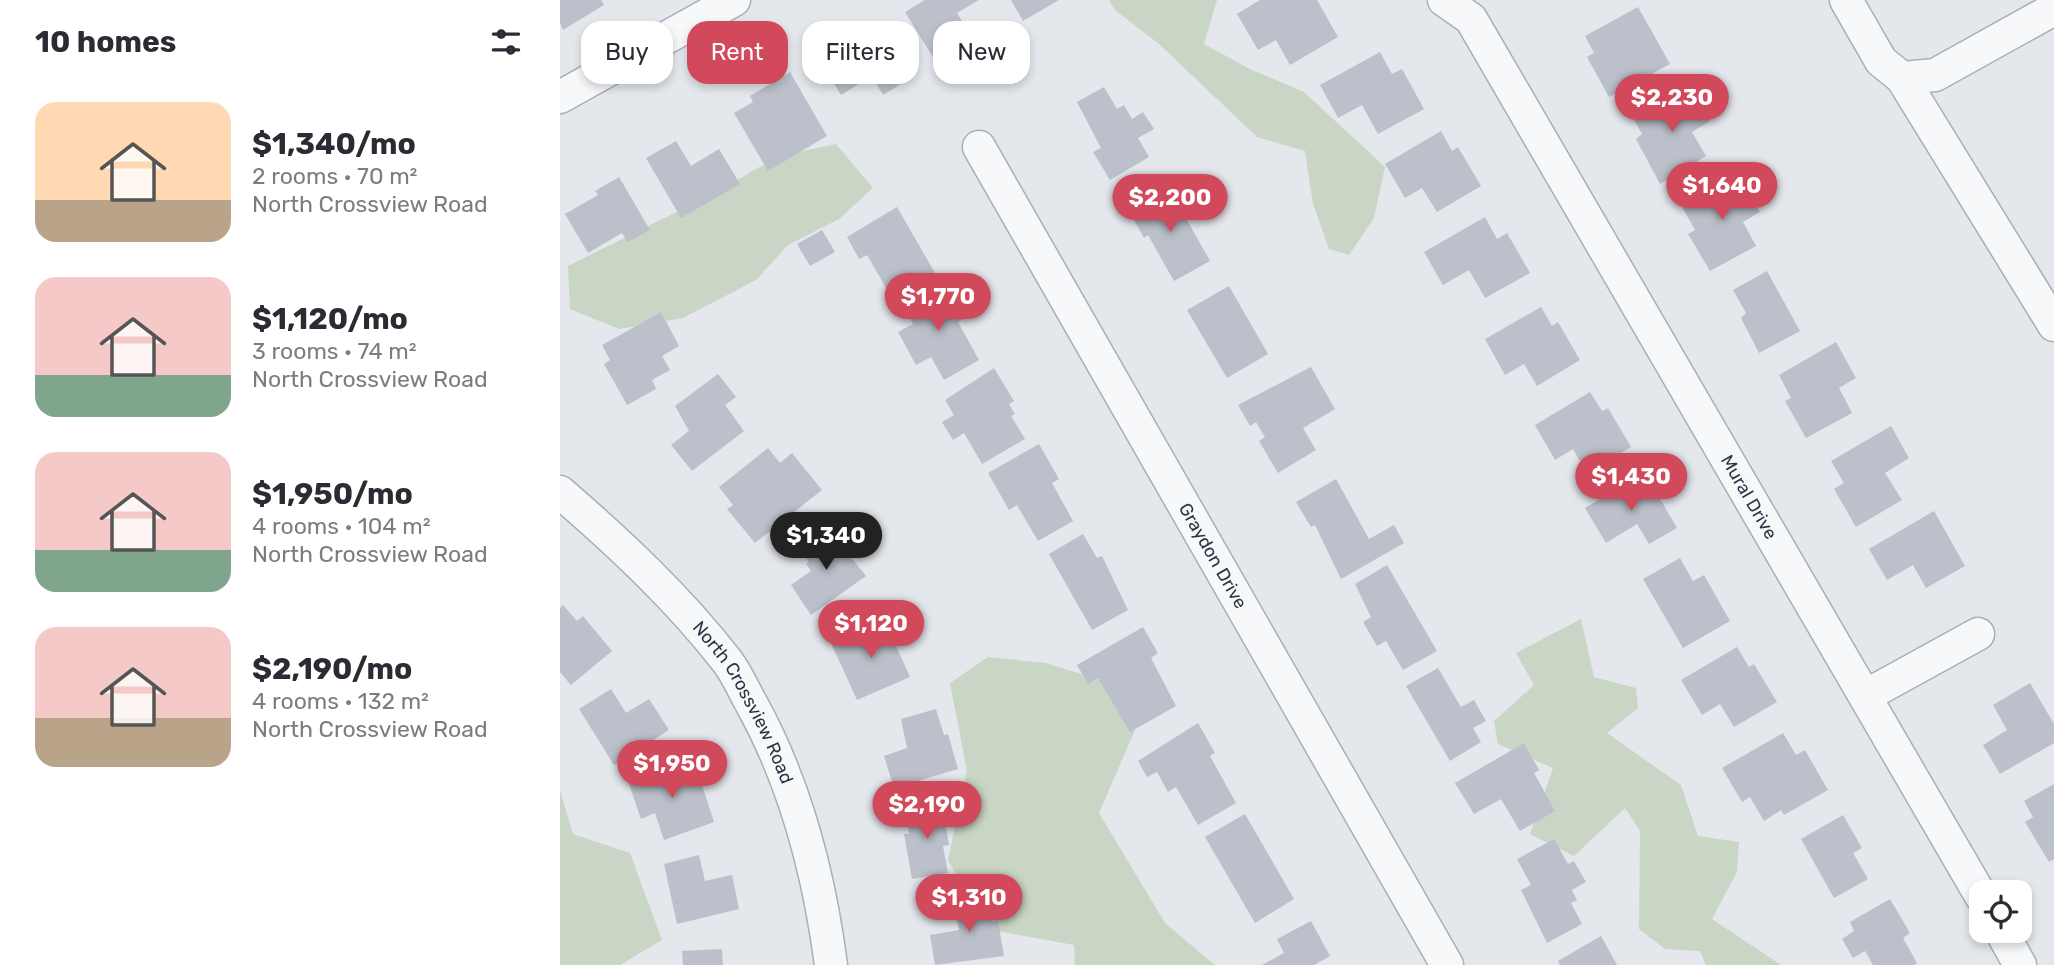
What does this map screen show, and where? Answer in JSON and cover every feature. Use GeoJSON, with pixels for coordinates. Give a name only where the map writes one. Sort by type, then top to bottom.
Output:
{"type":"FeatureCollection","features":[{"type":"Feature","properties":{"kind":"street"},"geometry":{"type":"LineString","coordinates":[[560,97],[734,0]]}},
{"type":"Feature","properties":{"kind":"street","name":"Mural Drive"},"geometry":{"type":"LineString","coordinates":[[1444,0],[1471,19],[1867,695],[1972,880]]}},
{"type":"Feature","properties":{"kind":"street"},"geometry":{"type":"LineString","coordinates":[[1846,0],[1881,61],[1902,78],[2054,325]]}},
{"type":"Feature","properties":{"kind":"street"},"geometry":{"type":"LineString","coordinates":[[1902,78],[1935,75],[2054,9]]}},
{"type":"Feature","properties":{"kind":"street","name":"Graydon Drive"},"geometry":{"type":"LineString","coordinates":[[979,148],[1447,965]]}},
{"type":"Feature","properties":{"kind":"street","name":"North Crossview Road"},"geometry":{"type":"LineString","coordinates":[[560,492],[641,563],[729,663],[760,720],[790,785],[822,896],[831,965]]}},
{"type":"Feature","properties":{"kind":"street"},"geometry":{"type":"LineString","coordinates":[[1867,695],[1978,634]]}},
{"type":"Feature","properties":{"kind":"street"},"geometry":{"type":"LineString","coordinates":[[2008,943],[2020,965]]}},
{"type":"Feature","properties":{"kind":"green space"},"geometry":{"type":"Polygon","coordinates":[[[1109,0],[1217,0],[1204,44],[1250,69],[1304,92],[1385,167],[1374,218],[1349,255],[1329,249],[1313,204],[1305,151],[1257,137],[1159,44],[1115,10],[1109,0]]]}},
{"type":"Feature","properties":{"kind":"green space"},"geometry":{"type":"Polygon","coordinates":[[[836,144],[873,188],[839,219],[788,245],[756,280],[683,318],[619,329],[570,309],[568,266],[709,196],[779,156],[836,144]]]}},
{"type":"Feature","properties":{"kind":"green space"},"geometry":{"type":"Polygon","coordinates":[[[1581,619],[1594,677],[1636,688],[1638,708],[1607,733],[1681,785],[1698,836],[1739,842],[1737,872],[1712,919],[1781,965],[1706,965],[1700,951],[1665,949],[1639,929],[1640,831],[1625,808],[1574,856],[1530,834],[1553,768],[1498,744],[1494,721],[1534,685],[1516,653],[1581,619]]]}},
{"type":"Feature","properties":{"kind":"green space"},"geometry":{"type":"Polygon","coordinates":[[[988,657],[1046,663],[1103,681],[1135,730],[1099,813],[1165,923],[1215,965],[1075,965],[1074,945],[986,929],[948,860],[967,771],[950,683],[988,657]]]}},
{"type":"Feature","properties":{"kind":"green space"},"geometry":{"type":"Polygon","coordinates":[[[560,790],[573,834],[630,853],[662,940],[620,965],[560,965],[560,790]]]}},
{"type":"Feature","properties":{"kind":"building"},"geometry":{"type":"Polygon","coordinates":[[[560,0],[601,0],[604,5],[563,30],[560,23],[560,0]]]}},
{"type":"Feature","properties":{"kind":"building"},"geometry":{"type":"Polygon","coordinates":[[[925,0],[979,0],[957,13],[962,21],[933,21],[933,57],[919,35],[919,21],[911,21],[905,12],[925,0]]]}},
{"type":"Feature","properties":{"kind":"building"},"geometry":{"type":"Polygon","coordinates":[[[1011,0],[1059,0],[1023,21],[1011,0]]]}},
{"type":"Feature","properties":{"kind":"building"},"geometry":{"type":"Polygon","coordinates":[[[1260,0],[1317,0],[1338,37],[1290,65],[1276,40],[1258,50],[1237,14],[1260,0]]]}},
{"type":"Feature","properties":{"kind":"building"},"geometry":{"type":"Polygon","coordinates":[[[1638,7],[1670,64],[1609,97],[1587,57],[1594,53],[1585,36],[1638,7]]]}},
{"type":"Feature","properties":{"kind":"building"},"geometry":{"type":"Polygon","coordinates":[[[1380,52],[1392,74],[1402,69],[1424,109],[1378,134],[1362,105],[1338,118],[1320,85],[1380,52]]]}},
{"type":"Feature","properties":{"kind":"building"},"geometry":{"type":"Polygon","coordinates":[[[790,72],[827,136],[768,171],[734,113],[753,102],[750,96],[770,84],[788,84],[790,72]]]}},
{"type":"Feature","properties":{"kind":"building"},"geometry":{"type":"Polygon","coordinates":[[[834,84],[859,84],[841,95],[834,84]]]}},
{"type":"Feature","properties":{"kind":"building"},"geometry":{"type":"Polygon","coordinates":[[[877,84],[901,84],[883,95],[877,84]]]}},
{"type":"Feature","properties":{"kind":"building"},"geometry":{"type":"Polygon","coordinates":[[[1691,85],[1710,121],[1692,132],[1706,156],[1660,184],[1636,139],[1642,134],[1633,118],[1691,85]]]}},
{"type":"Feature","properties":{"kind":"building"},"geometry":{"type":"Polygon","coordinates":[[[1104,87],[1117,109],[1124,105],[1132,119],[1143,112],[1154,129],[1138,138],[1149,157],[1110,180],[1093,152],[1101,148],[1077,102],[1104,87]]]}},
{"type":"Feature","properties":{"kind":"building"},"geometry":{"type":"Polygon","coordinates":[[[1441,131],[1452,151],[1458,147],[1481,186],[1437,212],[1422,188],[1405,198],[1385,164],[1441,131]]]}},
{"type":"Feature","properties":{"kind":"building"},"geometry":{"type":"Polygon","coordinates":[[[676,141],[691,166],[719,149],[740,184],[681,218],[646,158],[676,141]]]}},
{"type":"Feature","properties":{"kind":"building"},"geometry":{"type":"Polygon","coordinates":[[[1739,174],[1760,212],[1743,222],[1756,246],[1710,271],[1688,234],[1695,230],[1682,207],[1739,174]]]}},
{"type":"Feature","properties":{"kind":"building"},"geometry":{"type":"Polygon","coordinates":[[[619,177],[650,230],[628,242],[622,233],[588,253],[565,214],[598,195],[595,191],[619,177]]]}},
{"type":"Feature","properties":{"kind":"building"},"geometry":{"type":"Polygon","coordinates":[[[1169,188],[1210,261],[1174,281],[1148,235],[1144,238],[1129,211],[1169,188]]]}},
{"type":"Feature","properties":{"kind":"building"},"geometry":{"type":"Polygon","coordinates":[[[897,207],[935,273],[892,298],[867,255],[859,259],[847,237],[897,207]]]}},
{"type":"Feature","properties":{"kind":"building"},"geometry":{"type":"Polygon","coordinates":[[[1485,217],[1497,239],[1507,233],[1530,273],[1485,298],[1469,270],[1443,285],[1424,252],[1485,217]]]}},
{"type":"Feature","properties":{"kind":"building"},"geometry":{"type":"Polygon","coordinates":[[[822,230],[835,252],[810,266],[797,244],[822,230]]]}},
{"type":"Feature","properties":{"kind":"building"},"geometry":{"type":"Polygon","coordinates":[[[1767,271],[1800,331],[1759,353],[1741,318],[1746,313],[1733,290],[1767,271]]]}},
{"type":"Feature","properties":{"kind":"building"},"geometry":{"type":"Polygon","coordinates":[[[946,283],[965,318],[958,322],[979,360],[944,380],[931,357],[916,365],[898,332],[913,324],[904,307],[946,283]]]}},
{"type":"Feature","properties":{"kind":"building"},"geometry":{"type":"Polygon","coordinates":[[[1229,286],[1268,354],[1227,378],[1187,310],[1229,286]]]}},
{"type":"Feature","properties":{"kind":"building"},"geometry":{"type":"Polygon","coordinates":[[[1541,307],[1552,326],[1558,322],[1580,360],[1537,386],[1524,364],[1505,375],[1485,339],[1541,307]]]}},
{"type":"Feature","properties":{"kind":"building"},"geometry":{"type":"Polygon","coordinates":[[[661,312],[679,346],[662,356],[670,370],[652,380],[656,389],[627,405],[604,364],[610,360],[602,345],[661,312]]]}},
{"type":"Feature","properties":{"kind":"building"},"geometry":{"type":"Polygon","coordinates":[[[1836,342],[1856,378],[1839,388],[1852,413],[1806,438],[1785,401],[1791,398],[1779,375],[1836,342]]]}},
{"type":"Feature","properties":{"kind":"building"},"geometry":{"type":"Polygon","coordinates":[[[1311,367],[1335,409],[1303,428],[1316,450],[1278,473],[1259,441],[1265,437],[1256,422],[1250,426],[1238,405],[1311,367]]]}},
{"type":"Feature","properties":{"kind":"building"},"geometry":{"type":"Polygon","coordinates":[[[994,368],[1014,401],[1009,404],[1015,414],[1011,416],[1025,439],[982,464],[964,433],[953,440],[942,422],[954,415],[945,400],[994,368]]]}},
{"type":"Feature","properties":{"kind":"building"},"geometry":{"type":"Polygon","coordinates":[[[718,374],[736,397],[725,405],[744,431],[692,471],[671,445],[689,431],[675,406],[718,374]]]}},
{"type":"Feature","properties":{"kind":"building"},"geometry":{"type":"Polygon","coordinates":[[[1590,392],[1602,411],[1608,408],[1631,447],[1587,473],[1573,449],[1555,460],[1535,425],[1590,392]]]}},
{"type":"Feature","properties":{"kind":"building"},"geometry":{"type":"Polygon","coordinates":[[[1891,426],[1909,458],[1885,473],[1902,500],[1856,527],[1834,489],[1844,483],[1831,461],[1891,426]]]}},
{"type":"Feature","properties":{"kind":"building"},"geometry":{"type":"Polygon","coordinates":[[[1039,444],[1059,479],[1052,483],[1073,521],[1038,541],[1017,505],[1009,510],[988,473],[1039,444]]]}},
{"type":"Feature","properties":{"kind":"building"},"geometry":{"type":"Polygon","coordinates":[[[768,448],[780,463],[792,453],[822,490],[755,543],[727,509],[733,505],[719,487],[768,448]]]}},
{"type":"Feature","properties":{"kind":"building"},"geometry":{"type":"Polygon","coordinates":[[[1639,476],[1650,495],[1656,492],[1677,528],[1649,544],[1637,524],[1606,543],[1585,508],[1639,476]]]}},
{"type":"Feature","properties":{"kind":"building"},"geometry":{"type":"Polygon","coordinates":[[[1336,479],[1369,539],[1394,525],[1404,543],[1341,579],[1315,525],[1311,527],[1296,502],[1336,479]]]}},
{"type":"Feature","properties":{"kind":"building"},"geometry":{"type":"Polygon","coordinates":[[[1934,511],[1965,566],[1926,588],[1913,565],[1887,580],[1869,549],[1934,511]]]}},
{"type":"Feature","properties":{"kind":"building"},"geometry":{"type":"Polygon","coordinates":[[[827,527],[866,576],[811,615],[791,585],[811,571],[806,564],[809,562],[799,547],[827,527]]]}},
{"type":"Feature","properties":{"kind":"building"},"geometry":{"type":"Polygon","coordinates":[[[1083,534],[1097,558],[1102,556],[1128,610],[1092,630],[1049,554],[1083,534]]]}},
{"type":"Feature","properties":{"kind":"building"},"geometry":{"type":"Polygon","coordinates":[[[1680,558],[1693,581],[1704,575],[1730,621],[1683,648],[1643,579],[1680,558]]]}},
{"type":"Feature","properties":{"kind":"building"},"geometry":{"type":"Polygon","coordinates":[[[1387,565],[1437,651],[1403,670],[1386,641],[1377,646],[1363,622],[1371,617],[1355,584],[1387,565]]]}},
{"type":"Feature","properties":{"kind":"building"},"geometry":{"type":"Polygon","coordinates":[[[563,605],[577,621],[583,616],[612,651],[571,685],[560,672],[560,608],[563,605]]]}},
{"type":"Feature","properties":{"kind":"building"},"geometry":{"type":"Polygon","coordinates":[[[884,619],[910,677],[857,700],[831,643],[884,619]]]}},
{"type":"Feature","properties":{"kind":"building"},"geometry":{"type":"Polygon","coordinates":[[[1143,627],[1158,653],[1151,658],[1176,706],[1130,732],[1098,678],[1088,684],[1077,665],[1143,627]]]}},
{"type":"Feature","properties":{"kind":"building"},"geometry":{"type":"Polygon","coordinates":[[[1737,647],[1749,667],[1754,664],[1777,702],[1734,727],[1720,704],[1702,715],[1681,680],[1737,647]]]}},
{"type":"Feature","properties":{"kind":"building"},"geometry":{"type":"Polygon","coordinates":[[[1438,668],[1461,707],[1474,700],[1486,721],[1473,728],[1481,742],[1450,761],[1406,686],[1438,668]]]}},
{"type":"Feature","properties":{"kind":"building"},"geometry":{"type":"Polygon","coordinates":[[[2030,683],[2054,724],[2054,743],[2000,774],[1983,745],[2007,730],[1993,705],[2030,683]]]}},
{"type":"Feature","properties":{"kind":"building"},"geometry":{"type":"Polygon","coordinates":[[[611,689],[626,713],[649,699],[669,730],[614,765],[579,709],[611,689]]]}},
{"type":"Feature","properties":{"kind":"building"},"geometry":{"type":"Polygon","coordinates":[[[936,709],[944,735],[948,734],[958,769],[894,788],[884,756],[907,748],[901,719],[936,709]]]}},
{"type":"Feature","properties":{"kind":"building"},"geometry":{"type":"Polygon","coordinates":[[[1198,723],[1215,753],[1210,756],[1236,803],[1198,825],[1176,787],[1168,792],[1157,772],[1147,777],[1138,761],[1198,723]]]}},
{"type":"Feature","properties":{"kind":"building"},"geometry":{"type":"Polygon","coordinates":[[[1783,733],[1796,755],[1805,750],[1828,790],[1784,815],[1781,810],[1764,821],[1750,797],[1742,802],[1722,768],[1783,733]]]}},
{"type":"Feature","properties":{"kind":"building"},"geometry":{"type":"Polygon","coordinates":[[[1524,743],[1539,770],[1534,773],[1555,811],[1520,831],[1501,799],[1474,814],[1455,783],[1524,743]]]}},
{"type":"Feature","properties":{"kind":"building"},"geometry":{"type":"Polygon","coordinates":[[[684,762],[691,782],[700,779],[714,822],[664,840],[655,813],[641,819],[628,781],[684,762]]]}},
{"type":"Feature","properties":{"kind":"building"},"geometry":{"type":"Polygon","coordinates":[[[2054,784],[2054,859],[2049,862],[2025,822],[2033,817],[2024,801],[2054,784]]]}},
{"type":"Feature","properties":{"kind":"building"},"geometry":{"type":"Polygon","coordinates":[[[942,803],[949,845],[943,846],[948,873],[912,879],[904,834],[909,834],[905,809],[942,803]]]}},
{"type":"Feature","properties":{"kind":"building"},"geometry":{"type":"Polygon","coordinates":[[[1245,814],[1294,899],[1255,923],[1205,837],[1245,814]]]}},
{"type":"Feature","properties":{"kind":"building"},"geometry":{"type":"Polygon","coordinates":[[[1843,815],[1862,848],[1853,853],[1868,879],[1834,898],[1801,839],[1843,815]]]}},
{"type":"Feature","properties":{"kind":"building"},"geometry":{"type":"Polygon","coordinates":[[[1554,839],[1568,864],[1574,861],[1586,882],[1572,890],[1577,900],[1571,903],[1582,924],[1547,943],[1521,890],[1531,885],[1517,859],[1554,839]]]}},
{"type":"Feature","properties":{"kind":"building"},"geometry":{"type":"Polygon","coordinates":[[[699,855],[705,881],[732,875],[739,909],[677,924],[664,864],[699,855]]]}},
{"type":"Feature","properties":{"kind":"building"},"geometry":{"type":"Polygon","coordinates":[[[988,894],[992,922],[998,921],[1004,956],[935,965],[930,935],[959,930],[953,899],[988,894]]]}},
{"type":"Feature","properties":{"kind":"building"},"geometry":{"type":"Polygon","coordinates":[[[1890,899],[1910,933],[1903,938],[1917,963],[1914,965],[1873,965],[1865,951],[1853,958],[1842,939],[1854,931],[1850,922],[1890,899]]]}},
{"type":"Feature","properties":{"kind":"building"},"geometry":{"type":"Polygon","coordinates":[[[1311,921],[1330,956],[1314,965],[1262,965],[1284,953],[1277,939],[1311,921]]]}},
{"type":"Feature","properties":{"kind":"building"},"geometry":{"type":"Polygon","coordinates":[[[1601,936],[1617,965],[1560,965],[1558,961],[1601,936]]]}},
{"type":"Feature","properties":{"kind":"building"},"geometry":{"type":"Polygon","coordinates":[[[722,949],[723,965],[683,965],[682,951],[722,949]]]}}]}
